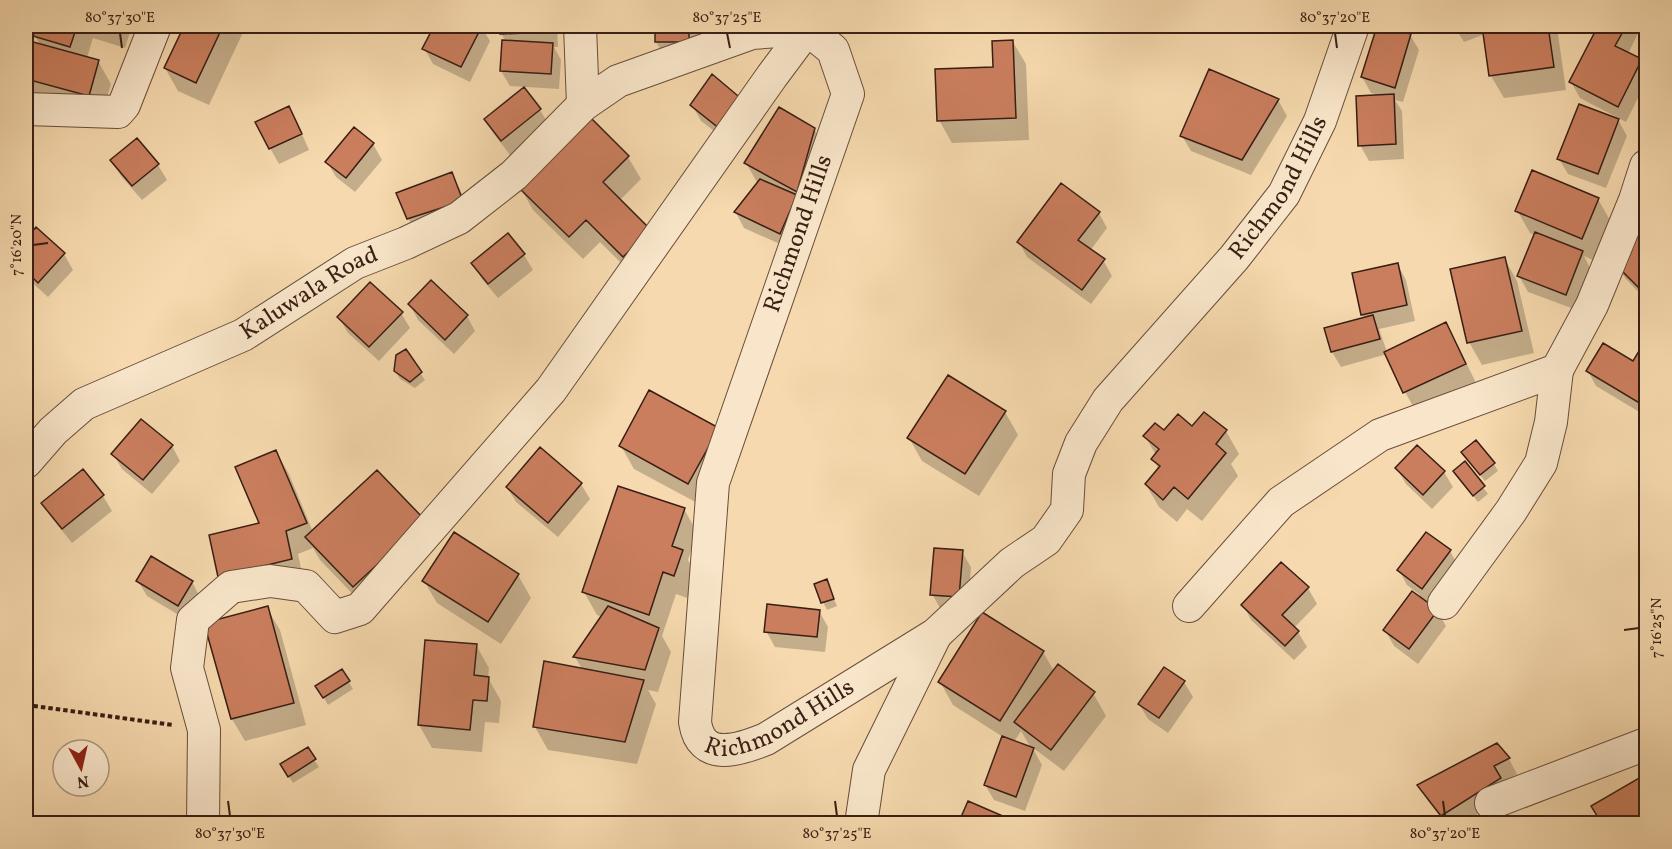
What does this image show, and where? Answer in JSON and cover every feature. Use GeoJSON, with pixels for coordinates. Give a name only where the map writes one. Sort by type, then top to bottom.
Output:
{"type":"FeatureCollection","features":[{"type":"Feature","properties":{"kind":"street"},"geometry":{"type":"LineString","coordinates":[[26,109],[118,112],[124,105],[155,26]]}},
{"type":"Feature","properties":{"kind":"street"},"geometry":{"type":"LineString","coordinates":[[580,26],[583,105]]}},
{"type":"Feature","properties":{"kind":"street","name":"Richmond Hills"},"geometry":{"type":"LineString","coordinates":[[807,29],[833,50],[848,94],[713,483],[695,722],[696,733],[704,744],[721,750],[741,749],[766,739],[936,634],[1012,563],[1046,540],[1067,510],[1069,474],[1081,443],[1108,400],[1234,258],[1284,194],[1320,121],[1353,26]]}},
{"type":"Feature","properties":{"kind":"street"},"geometry":{"type":"LineString","coordinates":[[583,105],[618,81],[752,33],[807,29]]}},
{"type":"Feature","properties":{"kind":"street"},"geometry":{"type":"LineString","coordinates":[[203,824],[204,730],[188,668],[193,620],[231,587],[270,580],[306,586],[335,616],[360,609],[550,390],[807,29]]}},
{"type":"Feature","properties":{"kind":"street","name":"Kaluwala Road"},"geometry":{"type":"LineString","coordinates":[[26,462],[53,431],[84,404],[243,335],[355,263],[406,243],[459,218],[514,175],[583,105]]}},
{"type":"Feature","properties":{"kind":"street"},"geometry":{"type":"LineString","coordinates":[[1444,603],[1511,511],[1541,463],[1551,422],[1557,370],[1592,305],[1647,166]]}},
{"type":"Feature","properties":{"kind":"street"},"geometry":{"type":"LineString","coordinates":[[1189,606],[1281,502],[1380,435],[1557,370]]}},
{"type":"Feature","properties":{"kind":"street"},"geometry":{"type":"LineString","coordinates":[[861,824],[869,770],[936,634]]}},
{"type":"Feature","properties":{"kind":"street"},"geometry":{"type":"LineString","coordinates":[[1491,803],[1647,744]]}},
{"type":"Feature","properties":{"kind":"path"},"geometry":{"type":"LineString","coordinates":[[26,707],[34,706],[204,730]]}},
{"type":"Feature","properties":{"kind":"building"},"geometry":{"type":"Polygon","coordinates":[[[37,26],[77,26],[70,47],[33,36],[37,26]]]}},
{"type":"Feature","properties":{"kind":"building"},"geometry":{"type":"Polygon","coordinates":[[[184,26],[223,26],[196,83],[164,68],[184,26]]]}},
{"type":"Feature","properties":{"kind":"building"},"geometry":{"type":"Polygon","coordinates":[[[434,26],[482,26],[461,67],[422,49],[434,26]]]}},
{"type":"Feature","properties":{"kind":"building"},"geometry":{"type":"Polygon","coordinates":[[[499,26],[550,26],[550,32],[500,34],[499,26]]]}},
{"type":"Feature","properties":{"kind":"building"},"geometry":{"type":"Polygon","coordinates":[[[655,26],[689,26],[689,42],[655,42],[655,26]]]}},
{"type":"Feature","properties":{"kind":"building"},"geometry":{"type":"Polygon","coordinates":[[[1377,26],[1411,34],[1395,88],[1361,77],[1377,26]]]}},
{"type":"Feature","properties":{"kind":"building"},"geometry":{"type":"Polygon","coordinates":[[[1482,26],[1548,26],[1554,67],[1489,76],[1482,26]]]}},
{"type":"Feature","properties":{"kind":"building"},"geometry":{"type":"Polygon","coordinates":[[[1598,26],[1626,26],[1615,46],[1642,59],[1618,107],[1569,82],[1598,26]]]}},
{"type":"Feature","properties":{"kind":"building"},"geometry":{"type":"Polygon","coordinates":[[[26,40],[99,60],[89,96],[26,79],[26,40]]]}},
{"type":"Feature","properties":{"kind":"building"},"geometry":{"type":"Polygon","coordinates":[[[502,40],[553,43],[551,74],[500,71],[502,40]]]}},
{"type":"Feature","properties":{"kind":"building"},"geometry":{"type":"Polygon","coordinates":[[[1013,40],[1016,118],[937,121],[935,69],[993,67],[992,41],[1013,40]]]}},
{"type":"Feature","properties":{"kind":"building"},"geometry":{"type":"Polygon","coordinates":[[[1209,69],[1279,99],[1242,160],[1180,136],[1209,69]]]}},
{"type":"Feature","properties":{"kind":"building"},"geometry":{"type":"Polygon","coordinates":[[[712,74],[750,106],[725,133],[690,105],[712,74]]]}},
{"type":"Feature","properties":{"kind":"building"},"geometry":{"type":"Polygon","coordinates":[[[524,87],[541,109],[501,141],[484,119],[524,87]]]}},
{"type":"Feature","properties":{"kind":"building"},"geometry":{"type":"Polygon","coordinates":[[[1394,94],[1396,144],[1358,146],[1356,96],[1394,94]]]}},
{"type":"Feature","properties":{"kind":"building"},"geometry":{"type":"Polygon","coordinates":[[[1579,104],[1619,119],[1598,174],[1557,159],[1579,104]]]}},
{"type":"Feature","properties":{"kind":"building"},"geometry":{"type":"Polygon","coordinates":[[[289,106],[302,134],[269,149],[255,122],[289,106]]]}},
{"type":"Feature","properties":{"kind":"building"},"geometry":{"type":"Polygon","coordinates":[[[779,107],[815,128],[797,192],[744,163],[779,107]]]}},
{"type":"Feature","properties":{"kind":"building"},"geometry":{"type":"Polygon","coordinates":[[[590,117],[629,156],[603,182],[651,230],[623,257],[586,220],[569,237],[518,187],[590,117]]]}},
{"type":"Feature","properties":{"kind":"building"},"geometry":{"type":"Polygon","coordinates":[[[354,127],[374,143],[346,178],[325,162],[354,127]]]}},
{"type":"Feature","properties":{"kind":"building"},"geometry":{"type":"Polygon","coordinates":[[[137,138],[159,164],[132,186],[110,160],[137,138]]]}},
{"type":"Feature","properties":{"kind":"building"},"geometry":{"type":"Polygon","coordinates":[[[1532,170],[1599,198],[1582,239],[1515,211],[1532,170]]]}},
{"type":"Feature","properties":{"kind":"building"},"geometry":{"type":"Polygon","coordinates":[[[452,172],[463,201],[407,219],[396,193],[452,172]]]}},
{"type":"Feature","properties":{"kind":"building"},"geometry":{"type":"Polygon","coordinates":[[[760,179],[797,195],[780,234],[734,212],[760,179]]]}},
{"type":"Feature","properties":{"kind":"building"},"geometry":{"type":"Polygon","coordinates":[[[1061,183],[1100,212],[1078,240],[1105,259],[1082,290],[1017,242],[1061,183]]]}},
{"type":"Feature","properties":{"kind":"building"},"geometry":{"type":"Polygon","coordinates":[[[1632,216],[1646,220],[1646,295],[1614,263],[1632,216]]]}},
{"type":"Feature","properties":{"kind":"building"},"geometry":{"type":"Polygon","coordinates":[[[36,227],[65,253],[38,283],[26,271],[26,239],[36,227]]]}},
{"type":"Feature","properties":{"kind":"building"},"geometry":{"type":"Polygon","coordinates":[[[1535,232],[1583,251],[1566,295],[1517,276],[1535,232]]]}},
{"type":"Feature","properties":{"kind":"building"},"geometry":{"type":"Polygon","coordinates":[[[508,233],[525,254],[488,284],[471,263],[508,233]]]}},
{"type":"Feature","properties":{"kind":"building"},"geometry":{"type":"Polygon","coordinates":[[[1505,257],[1522,331],[1467,343],[1450,269],[1505,257]]]}},
{"type":"Feature","properties":{"kind":"building"},"geometry":{"type":"Polygon","coordinates":[[[1398,263],[1407,305],[1361,315],[1352,273],[1398,263]]]}},
{"type":"Feature","properties":{"kind":"building"},"geometry":{"type":"Polygon","coordinates":[[[431,280],[468,315],[445,340],[408,304],[431,280]]]}},
{"type":"Feature","properties":{"kind":"building"},"geometry":{"type":"Polygon","coordinates":[[[370,282],[403,312],[369,347],[337,317],[370,282]]]}},
{"type":"Feature","properties":{"kind":"building"},"geometry":{"type":"Polygon","coordinates":[[[1373,315],[1380,339],[1331,352],[1324,328],[1373,315]]]}},
{"type":"Feature","properties":{"kind":"building"},"geometry":{"type":"Polygon","coordinates":[[[1446,322],[1466,364],[1403,393],[1384,352],[1446,322]]]}},
{"type":"Feature","properties":{"kind":"building"},"geometry":{"type":"Polygon","coordinates":[[[1603,343],[1633,361],[1642,346],[1646,349],[1646,407],[1586,371],[1603,343]]]}},
{"type":"Feature","properties":{"kind":"building"},"geometry":{"type":"Polygon","coordinates":[[[406,349],[422,372],[410,382],[394,371],[396,355],[406,349]]]}},
{"type":"Feature","properties":{"kind":"building"},"geometry":{"type":"Polygon","coordinates":[[[948,375],[1006,411],[965,474],[907,438],[948,375]]]}},
{"type":"Feature","properties":{"kind":"building"},"geometry":{"type":"Polygon","coordinates":[[[649,390],[719,428],[688,484],[619,446],[649,390]]]}},
{"type":"Feature","properties":{"kind":"building"},"geometry":{"type":"Polygon","coordinates":[[[1204,412],[1227,430],[1216,444],[1226,453],[1188,499],[1174,487],[1163,500],[1145,484],[1160,466],[1151,459],[1159,449],[1143,436],[1155,423],[1164,430],[1178,414],[1192,426],[1204,412]]]}},
{"type":"Feature","properties":{"kind":"building"},"geometry":{"type":"Polygon","coordinates":[[[141,419],[173,445],[143,480],[111,454],[141,419]]]}},
{"type":"Feature","properties":{"kind":"building"},"geometry":{"type":"Polygon","coordinates":[[[1476,440],[1495,463],[1480,475],[1461,452],[1476,440]]]}},
{"type":"Feature","properties":{"kind":"building"},"geometry":{"type":"Polygon","coordinates":[[[1417,445],[1445,471],[1423,495],[1395,468],[1417,445]]]}},
{"type":"Feature","properties":{"kind":"building"},"geometry":{"type":"Polygon","coordinates":[[[540,447],[582,483],[548,523],[506,487],[540,447]]]}},
{"type":"Feature","properties":{"kind":"building"},"geometry":{"type":"Polygon","coordinates":[[[276,450],[307,523],[286,531],[292,559],[218,577],[209,535],[259,523],[235,467],[276,450]]]}},
{"type":"Feature","properties":{"kind":"building"},"geometry":{"type":"Polygon","coordinates":[[[1465,461],[1485,486],[1473,496],[1453,471],[1465,461]]]}},
{"type":"Feature","properties":{"kind":"building"},"geometry":{"type":"Polygon","coordinates":[[[83,469],[104,495],[62,529],[41,503],[83,469]]]}},
{"type":"Feature","properties":{"kind":"building"},"geometry":{"type":"Polygon","coordinates":[[[377,470],[425,520],[353,587],[305,537],[377,470]]]}},
{"type":"Feature","properties":{"kind":"building"},"geometry":{"type":"Polygon","coordinates":[[[618,486],[685,508],[672,546],[683,550],[674,576],[663,572],[649,615],[582,592],[618,486]]]}},
{"type":"Feature","properties":{"kind":"building"},"geometry":{"type":"Polygon","coordinates":[[[454,532],[519,574],[488,622],[422,581],[454,532]]]}},
{"type":"Feature","properties":{"kind":"building"},"geometry":{"type":"Polygon","coordinates":[[[1426,532],[1451,550],[1422,589],[1397,570],[1426,532]]]}},
{"type":"Feature","properties":{"kind":"building"},"geometry":{"type":"Polygon","coordinates":[[[934,548],[963,550],[959,597],[930,595],[934,548]]]}},
{"type":"Feature","properties":{"kind":"building"},"geometry":{"type":"Polygon","coordinates":[[[151,556],[193,581],[178,606],[136,581],[151,556]]]}},
{"type":"Feature","properties":{"kind":"building"},"geometry":{"type":"Polygon","coordinates":[[[1281,562],[1309,587],[1282,615],[1299,631],[1285,646],[1241,605],[1281,562]]]}},
{"type":"Feature","properties":{"kind":"building"},"geometry":{"type":"Polygon","coordinates":[[[827,579],[834,599],[821,603],[814,584],[827,579]]]}},
{"type":"Feature","properties":{"kind":"building"},"geometry":{"type":"Polygon","coordinates":[[[1412,591],[1438,610],[1409,649],[1383,630],[1412,591]]]}},
{"type":"Feature","properties":{"kind":"building"},"geometry":{"type":"Polygon","coordinates":[[[767,604],[820,610],[817,637],[764,632],[767,604]]]}},
{"type":"Feature","properties":{"kind":"building"},"geometry":{"type":"Polygon","coordinates":[[[268,606],[294,703],[231,719],[204,623],[268,606]]]}},
{"type":"Feature","properties":{"kind":"building"},"geometry":{"type":"Polygon","coordinates":[[[608,606],[659,628],[645,670],[573,657],[608,606]]]}},
{"type":"Feature","properties":{"kind":"building"},"geometry":{"type":"Polygon","coordinates":[[[982,612],[1044,651],[1000,721],[938,682],[982,612]]]}},
{"type":"Feature","properties":{"kind":"building"},"geometry":{"type":"Polygon","coordinates":[[[425,640],[477,644],[474,675],[489,677],[487,701],[473,700],[470,730],[418,725],[425,640]]]}},
{"type":"Feature","properties":{"kind":"building"},"geometry":{"type":"Polygon","coordinates":[[[544,661],[644,680],[625,742],[533,727],[544,661]]]}},
{"type":"Feature","properties":{"kind":"building"},"geometry":{"type":"Polygon","coordinates":[[[1058,664],[1095,692],[1051,750],[1014,722],[1058,664]]]}},
{"type":"Feature","properties":{"kind":"building"},"geometry":{"type":"Polygon","coordinates":[[[1164,667],[1185,681],[1159,718],[1138,704],[1164,667]]]}},
{"type":"Feature","properties":{"kind":"building"},"geometry":{"type":"Polygon","coordinates":[[[342,669],[350,681],[323,698],[315,686],[342,669]]]}},
{"type":"Feature","properties":{"kind":"building"},"geometry":{"type":"Polygon","coordinates":[[[1002,736],[1034,748],[1016,797],[984,785],[1002,736]]]}},
{"type":"Feature","properties":{"kind":"building"},"geometry":{"type":"Polygon","coordinates":[[[1497,743],[1510,758],[1494,766],[1501,778],[1441,816],[1417,785],[1497,743]]]}},
{"type":"Feature","properties":{"kind":"building"},"geometry":{"type":"Polygon","coordinates":[[[308,747],[316,759],[288,777],[280,764],[308,747]]]}},
{"type":"Feature","properties":{"kind":"building"},"geometry":{"type":"Polygon","coordinates":[[[1646,774],[1646,824],[1602,824],[1591,806],[1646,774]]]}},
{"type":"Feature","properties":{"kind":"building"},"geometry":{"type":"Polygon","coordinates":[[[968,801],[1005,817],[1003,824],[958,824],[968,801]]]}}]}
